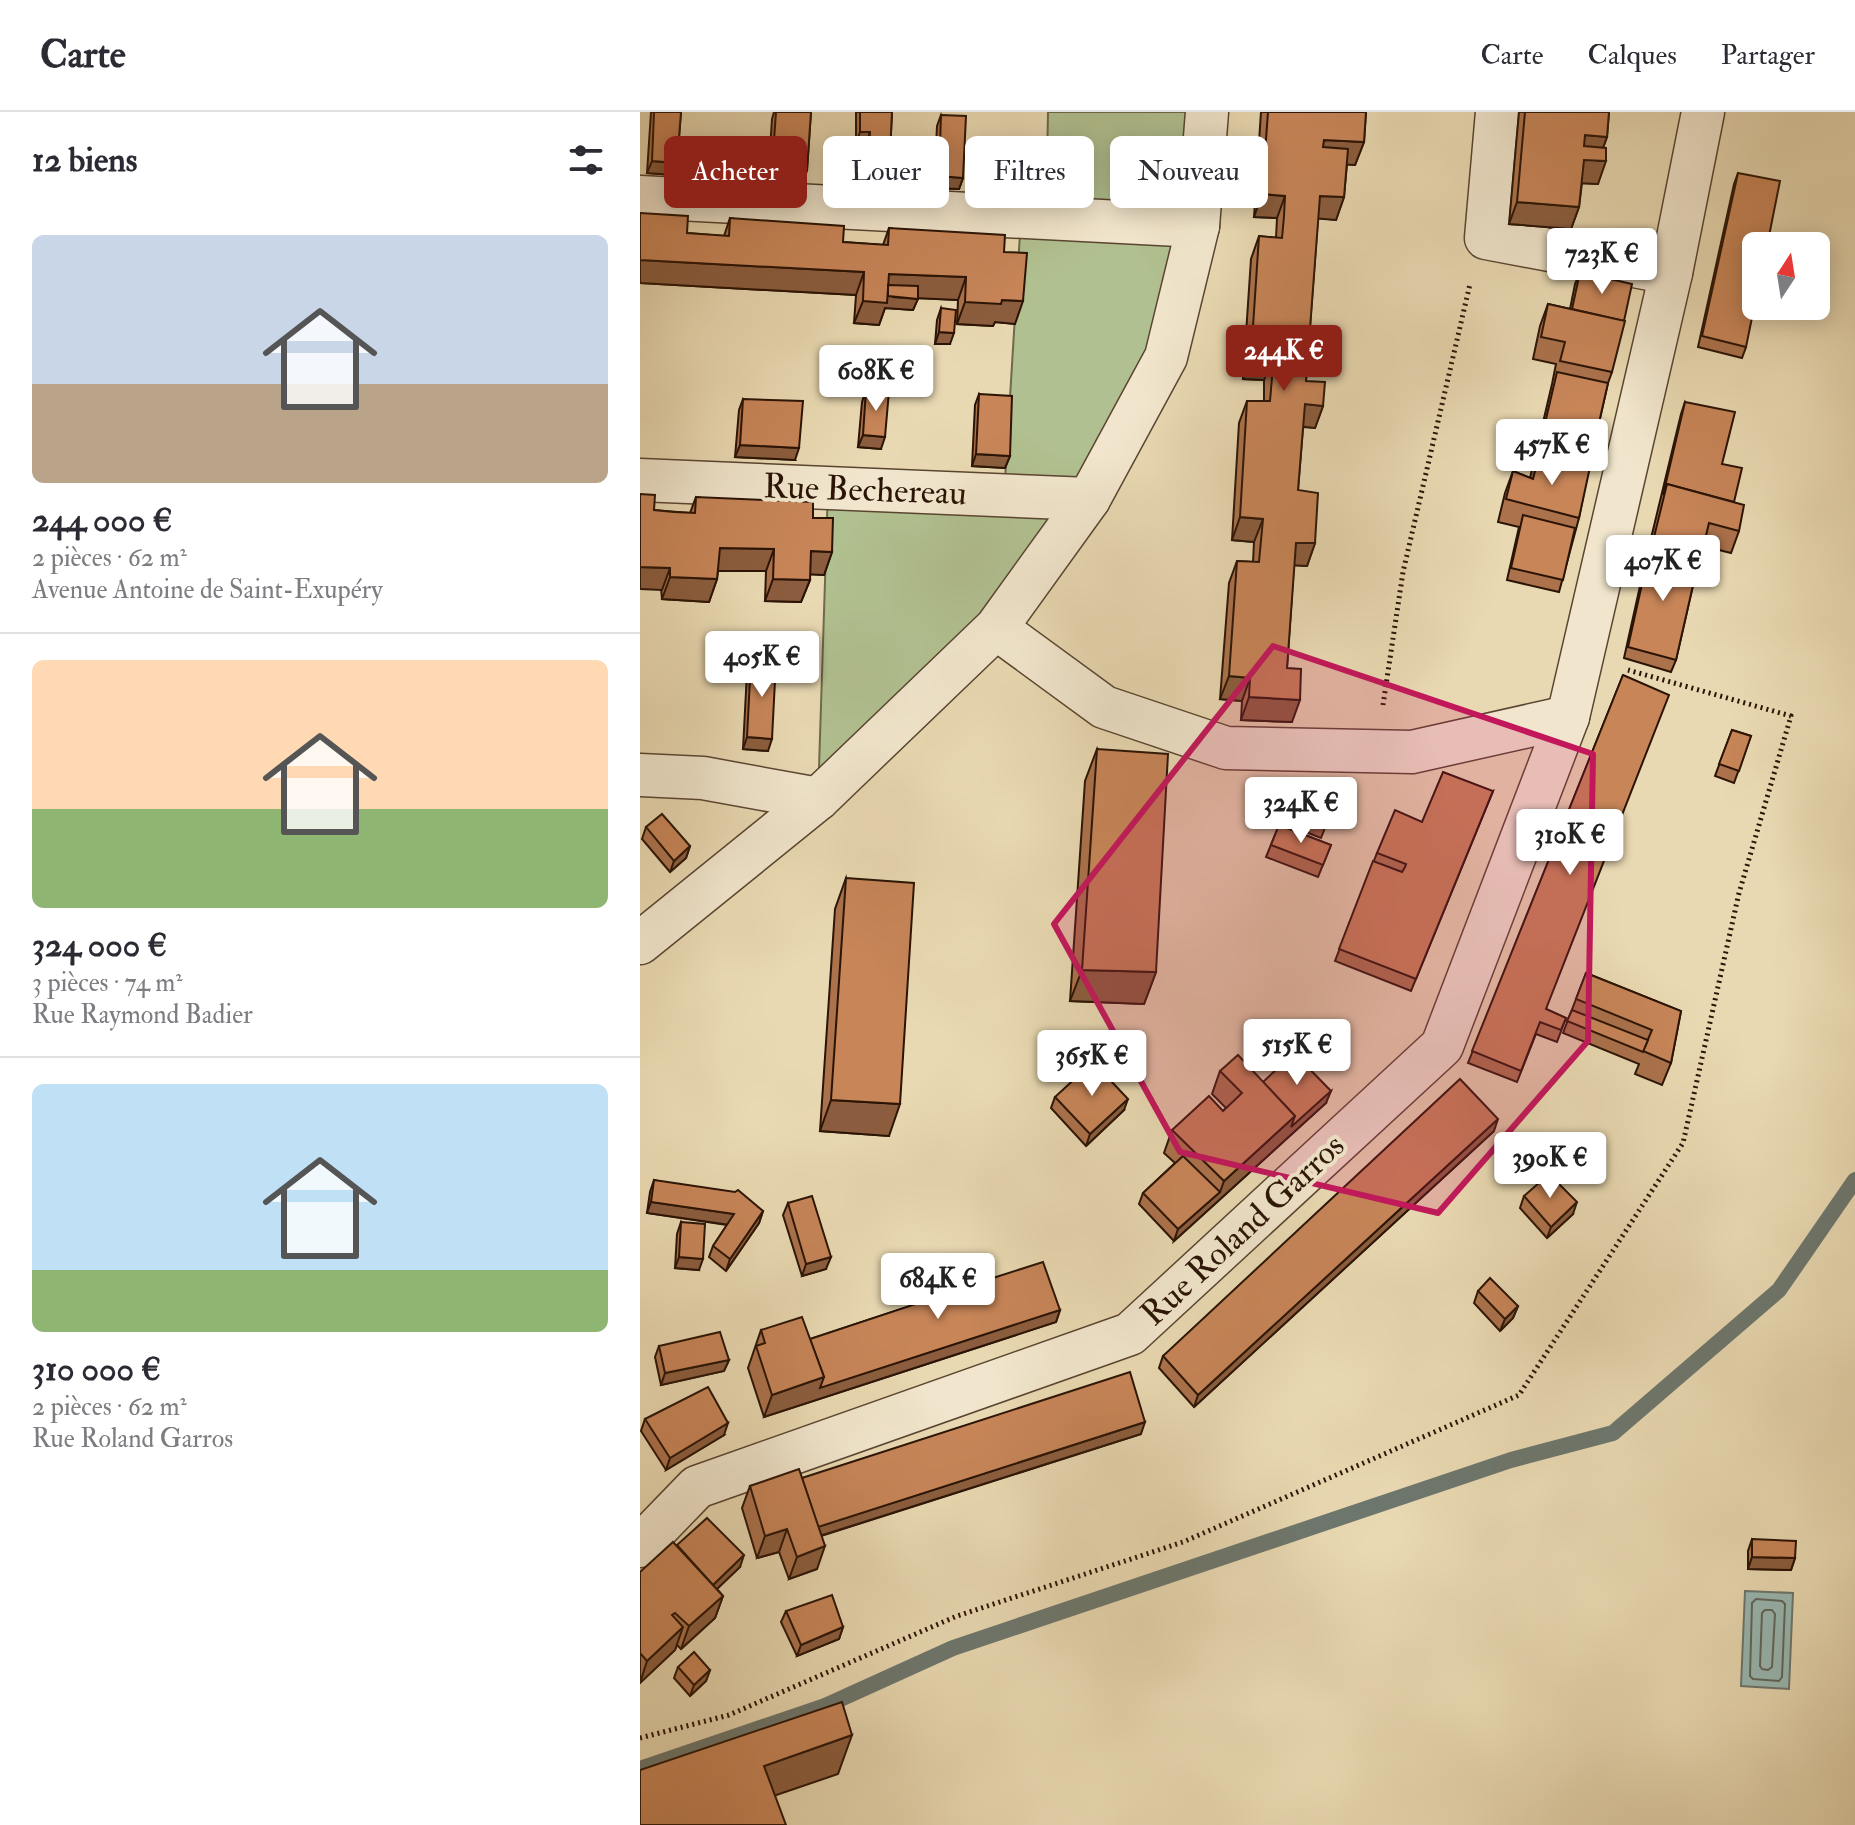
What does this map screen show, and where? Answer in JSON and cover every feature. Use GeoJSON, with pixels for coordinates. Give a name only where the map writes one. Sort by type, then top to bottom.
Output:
{"type":"FeatureCollection","features":[{"type":"Feature","properties":{"kind":"street"},"geometry":{"type":"LineString","coordinates":[[640,943],[818,799],[996,628],[1089,499],[1166,357],[1198,226],[1207,112]]}},
{"type":"Feature","properties":{"kind":"street"},"geometry":{"type":"LineString","coordinates":[[1497,112],[1486,238],[1671,273]]}},
{"type":"Feature","properties":{"kind":"street","name":"Rue Roland Garros"},"geometry":{"type":"LineString","coordinates":[[640,1546],[697,1487],[1130,1334],[1442,1046],[1568,717],[1671,273],[1703,112]]}},
{"type":"Feature","properties":{"kind":"street"},"geometry":{"type":"LineString","coordinates":[[640,197],[1198,226]]}},
{"type":"Feature","properties":{"kind":"street","name":"Rue Bechereau"},"geometry":{"type":"LineString","coordinates":[[640,480],[1089,499]]}},
{"type":"Feature","properties":{"kind":"street"},"geometry":{"type":"LineString","coordinates":[[996,628],[1104,707],[1226,748],[1412,752],[1568,717]]}},
{"type":"Feature","properties":{"kind":"street"},"geometry":{"type":"LineString","coordinates":[[640,775],[703,778],[818,799]]}},
{"type":"Feature","properties":{"kind":"path"},"geometry":{"type":"LineString","coordinates":[[1376,752],[1403,572],[1475,263],[1486,238]]}},
{"type":"Feature","properties":{"kind":"path"},"geometry":{"type":"LineString","coordinates":[[640,1738],[729,1715],[957,1616],[1183,1542],[1519,1395],[1683,1143],[1739,893],[1791,716],[1584,658]]}},
{"type":"Feature","properties":{"kind":"highlighted area"},"geometry":{"type":"Polygon","coordinates":[[[1273,646],[1593,754],[1588,1041],[1438,1213],[1180,1152],[1054,924],[1273,646]]]}},
{"type":"Feature","properties":{"kind":"green space"},"geometry":{"type":"Polygon","coordinates":[[[1048,112],[1207,112],[1205,136],[1110,136],[1110,208],[1199,208],[1198,226],[1089,499],[818,799],[828,488],[1004,496],[1021,217],[1046,218],[1046,208],[1094,208],[1094,136],[1048,136],[1048,112]]]}},
{"type":"Feature","properties":{"kind":"water"},"geometry":{"type":"Polygon","coordinates":[[[1745,1591],[1793,1593],[1789,1689],[1741,1686],[1745,1591]]]}},
{"type":"Feature","properties":{"kind":"building"},"geometry":{"type":"Polygon","coordinates":[[[654,112],[681,112],[679,136],[664,136],[664,162],[652,161],[654,112]]]}},
{"type":"Feature","properties":{"kind":"building"},"geometry":{"type":"Polygon","coordinates":[[[776,112],[811,112],[807,170],[807,136],[774,136],[776,112]]]}},
{"type":"Feature","properties":{"kind":"building"},"geometry":{"type":"Polygon","coordinates":[[[860,112],[892,112],[891,136],[870,136],[870,132],[860,132],[860,112]]]}},
{"type":"Feature","properties":{"kind":"building"},"geometry":{"type":"Polygon","coordinates":[[[1268,112],[1366,112],[1364,142],[1324,140],[1323,147],[1348,149],[1344,197],[1320,196],[1306,381],[1325,382],[1323,406],[1305,404],[1298,490],[1318,493],[1315,543],[1296,543],[1287,668],[1301,669],[1300,700],[1249,697],[1250,678],[1229,676],[1237,561],[1259,562],[1263,519],[1240,517],[1247,401],[1270,401],[1272,378],[1273,357],[1251,357],[1259,236],[1282,238],[1284,216],[1285,196],[1268,195],[1268,112]]]}},
{"type":"Feature","properties":{"kind":"building"},"geometry":{"type":"Polygon","coordinates":[[[1525,112],[1609,112],[1607,137],[1585,135],[1584,146],[1606,148],[1606,161],[1584,160],[1579,207],[1517,202],[1525,112]]]}},
{"type":"Feature","properties":{"kind":"building"},"geometry":{"type":"Polygon","coordinates":[[[941,115],[966,116],[963,178],[949,177],[949,136],[940,136],[941,115]]]}},
{"type":"Feature","properties":{"kind":"building"},"geometry":{"type":"Polygon","coordinates":[[[1738,173],[1780,181],[1770,232],[1742,232],[1742,320],[1752,320],[1746,347],[1702,336],[1738,173]]]}},
{"type":"Feature","properties":{"kind":"building"},"geometry":{"type":"Polygon","coordinates":[[[640,213],[688,216],[687,233],[729,236],[730,218],[844,226],[843,242],[888,245],[889,228],[1005,235],[1004,252],[1027,253],[1023,301],[1002,300],[1001,304],[965,302],[966,277],[889,274],[887,303],[863,301],[864,272],[640,260],[640,213]]]}},
{"type":"Feature","properties":{"kind":"building"},"geometry":{"type":"Polygon","coordinates":[[[1580,272],[1632,284],[1624,321],[1572,309],[1580,272]]]}},
{"type":"Feature","properties":{"kind":"building"},"geometry":{"type":"Polygon","coordinates":[[[888,285],[918,286],[918,299],[888,296],[888,285]]]}},
{"type":"Feature","properties":{"kind":"building"},"geometry":{"type":"Polygon","coordinates":[[[1548,304],[1625,321],[1612,372],[1560,361],[1565,342],[1541,337],[1548,304]]]}},
{"type":"Feature","properties":{"kind":"building"},"geometry":{"type":"Polygon","coordinates":[[[941,308],[956,310],[954,333],[939,332],[941,308]]]}},
{"type":"Feature","properties":{"kind":"building"},"geometry":{"type":"Polygon","coordinates":[[[1557,372],[1608,383],[1589,467],[1539,455],[1535,466],[1557,372]]]}},
{"type":"Feature","properties":{"kind":"building"},"geometry":{"type":"Polygon","coordinates":[[[866,390],[889,391],[885,437],[863,435],[866,390]]]}},
{"type":"Feature","properties":{"kind":"building"},"geometry":{"type":"Polygon","coordinates":[[[979,394],[1012,396],[1010,456],[976,454],[979,394]]]}},
{"type":"Feature","properties":{"kind":"building"},"geometry":{"type":"Polygon","coordinates":[[[743,399],[803,401],[799,448],[740,445],[743,399]]]}},
{"type":"Feature","properties":{"kind":"building"},"geometry":{"type":"Polygon","coordinates":[[[1685,402],[1735,412],[1722,464],[1742,468],[1734,502],[1667,484],[1663,495],[1685,402]]]}},
{"type":"Feature","properties":{"kind":"building"},"geometry":{"type":"Polygon","coordinates":[[[1539,455],[1590,467],[1579,518],[1506,499],[1513,471],[1533,479],[1539,455]]]}},
{"type":"Feature","properties":{"kind":"building"},"geometry":{"type":"Polygon","coordinates":[[[1667,484],[1744,505],[1739,531],[1709,523],[1703,548],[1654,537],[1667,484]]]}},
{"type":"Feature","properties":{"kind":"building"},"geometry":{"type":"Polygon","coordinates":[[[640,494],[655,495],[654,510],[695,513],[696,497],[813,502],[813,518],[833,518],[832,552],[811,551],[810,580],[773,579],[774,549],[720,548],[717,579],[670,577],[670,568],[640,567],[640,494]]]}},
{"type":"Feature","properties":{"kind":"building"},"geometry":{"type":"Polygon","coordinates":[[[1523,515],[1575,528],[1563,580],[1511,568],[1523,515]]]}},
{"type":"Feature","properties":{"kind":"building"},"geometry":{"type":"Polygon","coordinates":[[[1650,548],[1699,559],[1676,660],[1628,647],[1650,548]]]}},
{"type":"Feature","properties":{"kind":"building"},"geometry":{"type":"Polygon","coordinates":[[[751,660],[776,661],[772,739],[747,737],[751,660]]]}},
{"type":"Feature","properties":{"kind":"building"},"geometry":{"type":"Polygon","coordinates":[[[1623,675],[1669,695],[1546,1009],[1566,1018],[1561,1030],[1540,1022],[1521,1071],[1472,1051],[1623,675]]]}},
{"type":"Feature","properties":{"kind":"building"},"geometry":{"type":"Polygon","coordinates":[[[1732,730],[1751,736],[1739,771],[1719,764],[1732,730]]]}},
{"type":"Feature","properties":{"kind":"building"},"geometry":{"type":"Polygon","coordinates":[[[1097,749],[1168,754],[1156,972],[1082,970],[1097,749]]]}},
{"type":"Feature","properties":{"kind":"building"},"geometry":{"type":"Polygon","coordinates":[[[1443,772],[1493,791],[1416,979],[1339,949],[1373,861],[1402,872],[1405,867],[1406,864],[1377,853],[1395,810],[1422,822],[1443,772]]]}},
{"type":"Feature","properties":{"kind":"building"},"geometry":{"type":"Polygon","coordinates":[[[1294,789],[1334,805],[1326,827],[1284,811],[1294,789]]]}},
{"type":"Feature","properties":{"kind":"building"},"geometry":{"type":"Polygon","coordinates":[[[662,814],[690,846],[674,861],[646,827],[662,814]]]}},
{"type":"Feature","properties":{"kind":"building"},"geometry":{"type":"Polygon","coordinates":[[[1279,825],[1331,845],[1323,865],[1271,845],[1279,825]]]}},
{"type":"Feature","properties":{"kind":"building"},"geometry":{"type":"Polygon","coordinates":[[[846,878],[914,883],[900,1104],[831,1100],[846,878]]]}},
{"type":"Feature","properties":{"kind":"building"},"geometry":{"type":"Polygon","coordinates":[[[1586,973],[1681,1011],[1671,1063],[1643,1051],[1652,1030],[1576,999],[1586,973]]]}},
{"type":"Feature","properties":{"kind":"building"},"geometry":{"type":"Polygon","coordinates":[[[1572,1010],[1648,1040],[1643,1052],[1567,1021],[1572,1010]]]}},
{"type":"Feature","properties":{"kind":"building"},"geometry":{"type":"Polygon","coordinates":[[[1294,1053],[1331,1091],[1291,1127],[1295,1116],[1263,1082],[1294,1053]]]}},
{"type":"Feature","properties":{"kind":"building"},"geometry":{"type":"Polygon","coordinates":[[[1238,1055],[1295,1116],[1224,1181],[1172,1130],[1209,1096],[1223,1111],[1242,1093],[1220,1071],[1238,1055]]]}},
{"type":"Feature","properties":{"kind":"building"},"geometry":{"type":"Polygon","coordinates":[[[1093,1062],[1128,1099],[1090,1134],[1055,1097],[1093,1062]]]}},
{"type":"Feature","properties":{"kind":"building"},"geometry":{"type":"Polygon","coordinates":[[[1460,1079],[1498,1119],[1198,1395],[1163,1356],[1460,1079]]]}},
{"type":"Feature","properties":{"kind":"building"},"geometry":{"type":"Polygon","coordinates":[[[1183,1156],[1220,1192],[1178,1229],[1143,1193],[1183,1156]]]}},
{"type":"Feature","properties":{"kind":"building"},"geometry":{"type":"Polygon","coordinates":[[[1549,1174],[1577,1202],[1551,1227],[1524,1196],[1549,1174]]]}},
{"type":"Feature","properties":{"kind":"building"},"geometry":{"type":"Polygon","coordinates":[[[654,1180],[738,1190],[763,1211],[730,1259],[713,1246],[734,1214],[651,1202],[654,1180]]]}},
{"type":"Feature","properties":{"kind":"building"},"geometry":{"type":"Polygon","coordinates":[[[812,1196],[831,1257],[806,1264],[788,1203],[812,1196]]]}},
{"type":"Feature","properties":{"kind":"building"},"geometry":{"type":"Polygon","coordinates":[[[681,1222],[705,1224],[703,1259],[679,1257],[681,1222]]]}},
{"type":"Feature","properties":{"kind":"building"},"geometry":{"type":"Polygon","coordinates":[[[987,1259],[993,1278],[1043,1262],[1060,1310],[820,1388],[824,1377],[810,1339],[946,1294],[939,1276],[987,1259]]]}},
{"type":"Feature","properties":{"kind":"building"},"geometry":{"type":"Polygon","coordinates":[[[1490,1278],[1518,1306],[1505,1319],[1478,1291],[1490,1278]]]}},
{"type":"Feature","properties":{"kind":"building"},"geometry":{"type":"Polygon","coordinates":[[[802,1317],[824,1377],[772,1395],[756,1346],[765,1343],[761,1330],[802,1317]]]}},
{"type":"Feature","properties":{"kind":"building"},"geometry":{"type":"Polygon","coordinates":[[[720,1332],[729,1360],[665,1373],[659,1346],[720,1332]]]}},
{"type":"Feature","properties":{"kind":"building"},"geometry":{"type":"Polygon","coordinates":[[[1130,1372],[1145,1422],[818,1527],[802,1478],[1130,1372]]]}},
{"type":"Feature","properties":{"kind":"building"},"geometry":{"type":"Polygon","coordinates":[[[708,1387],[728,1423],[670,1458],[645,1419],[708,1387]]]}},
{"type":"Feature","properties":{"kind":"building"},"geometry":{"type":"Polygon","coordinates":[[[799,1469],[825,1546],[797,1557],[787,1529],[765,1536],[750,1486],[799,1469]]]}},
{"type":"Feature","properties":{"kind":"building"},"geometry":{"type":"Polygon","coordinates":[[[707,1518],[744,1555],[713,1585],[677,1545],[707,1518]]]}},
{"type":"Feature","properties":{"kind":"building"},"geometry":{"type":"Polygon","coordinates":[[[1752,1539],[1796,1541],[1795,1558],[1752,1557],[1752,1539]]]}},
{"type":"Feature","properties":{"kind":"building"},"geometry":{"type":"Polygon","coordinates":[[[673,1542],[723,1596],[689,1626],[675,1613],[672,1615],[683,1627],[647,1661],[640,1653],[640,1572],[673,1542]]]}},
{"type":"Feature","properties":{"kind":"building"},"geometry":{"type":"Polygon","coordinates":[[[832,1595],[843,1627],[801,1645],[786,1611],[832,1595]]]}},
{"type":"Feature","properties":{"kind":"building"},"geometry":{"type":"Polygon","coordinates":[[[694,1652],[710,1670],[694,1685],[678,1667],[694,1652]]]}},
{"type":"Feature","properties":{"kind":"building"},"geometry":{"type":"Polygon","coordinates":[[[842,1702],[852,1735],[764,1766],[786,1825],[640,1825],[640,1770],[842,1702]]]}},
{"type":"Feature","properties":{"kind":"waterway"},"geometry":{"type":"LineString","coordinates":[[640,1769],[825,1706],[953,1648],[1511,1460],[1613,1433],[1779,1290],[1855,1180]]}}]}
